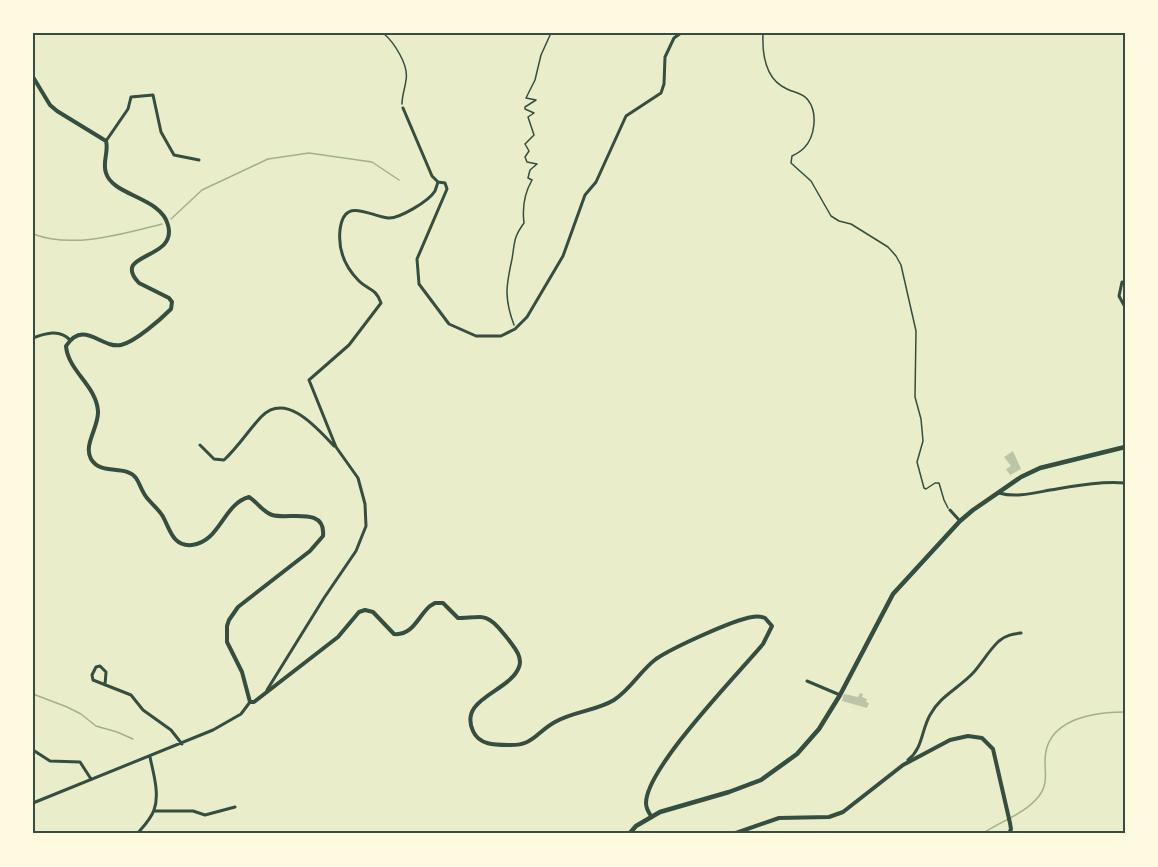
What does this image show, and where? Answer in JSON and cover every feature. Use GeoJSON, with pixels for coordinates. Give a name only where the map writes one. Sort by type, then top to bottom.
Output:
{"type":"FeatureCollection","features":[{"type":"Feature","properties":{"kind":"main road"},"geometry":{"type":"LineString","coordinates":[[629,834],[636,826],[660,812],[761,780],[797,754],[819,729],[840,695],[893,594],[960,522],[997,492],[1040,468],[1125,447]]}},
{"type":"Feature","properties":{"kind":"street"},"geometry":{"type":"LineString","coordinates":[[403,108],[432,176],[438,182],[445,183],[447,189],[417,259],[419,284],[449,324],[476,336],[501,336],[515,329],[527,317],[563,256],[585,195],[596,182],[626,116],[661,93],[664,84],[665,57],[674,38],[681,33]]}},
{"type":"Feature","properties":{"kind":"street"},"geometry":{"type":"LineString","coordinates":[[33,77],[50,105],[106,141],[108,148],[105,163],[108,177],[118,187],[156,209],[166,219],[169,226],[164,245],[153,253],[138,258],[133,267],[133,273],[139,283],[166,295],[172,302],[166,314],[140,335],[120,345],[84,335],[70,340],[66,346],[67,353],[90,389],[98,410],[95,430],[88,448],[93,462],[103,468],[128,473],[135,477],[176,541],[181,544],[192,545],[204,541],[215,531],[234,504],[249,497],[267,513],[275,516],[299,515],[317,519],[322,525],[323,536],[310,551],[238,607],[229,620],[227,642],[242,672],[250,702]]}},
{"type":"Feature","properties":{"kind":"street"},"geometry":{"type":"LineString","coordinates":[[106,141],[128,109],[131,98],[153,95],[161,132],[174,155],[199,160]]}},
{"type":"Feature","properties":{"kind":"street"},"geometry":{"type":"LineString","coordinates":[[336,447],[309,380],[349,345],[381,303],[378,295],[360,282],[343,258],[340,248],[341,223],[351,211],[361,209],[387,218],[399,217],[429,197],[435,191],[438,182]]}},
{"type":"Feature","properties":{"kind":"street"},"geometry":{"type":"LineString","coordinates":[[1122,282],[1119,296],[1125,307]]}},
{"type":"Feature","properties":{"kind":"street"},"geometry":{"type":"LineString","coordinates":[[33,338],[58,333],[65,334],[70,340]]}},
{"type":"Feature","properties":{"kind":"street"},"geometry":{"type":"LineString","coordinates":[[200,445],[214,459],[224,460],[262,416],[276,408],[285,407],[299,414],[336,447],[362,487],[366,515],[365,532],[356,551],[267,690]]}},
{"type":"Feature","properties":{"kind":"street"},"geometry":{"type":"LineString","coordinates":[[997,492],[1006,495],[1021,495],[1085,484],[1125,483]]}},
{"type":"Feature","properties":{"kind":"street"},"geometry":{"type":"LineString","coordinates":[[950,510],[960,522]]}},
{"type":"Feature","properties":{"kind":"street"},"geometry":{"type":"LineString","coordinates":[[33,803],[182,744],[224,724],[241,714],[250,702],[254,702],[338,637],[359,612],[365,610],[374,612],[394,634],[400,635],[407,633],[435,603],[443,603],[458,618],[481,617],[492,622],[518,653],[520,664],[518,670],[504,685],[473,708],[471,721],[477,738],[483,742],[519,745],[531,742],[541,730],[568,715],[599,707],[615,699],[630,687],[649,665],[672,650],[749,617],[765,618],[772,626],[763,644],[662,764],[647,798],[646,804],[651,816]]}},
{"type":"Feature","properties":{"kind":"street"},"geometry":{"type":"LineString","coordinates":[[734,834],[779,818],[829,818],[843,812],[915,755],[922,742],[928,718],[938,702],[971,675],[1000,640],[1008,635],[1021,633]]}},
{"type":"Feature","properties":{"kind":"street"},"geometry":{"type":"LineString","coordinates":[[105,685],[106,672],[100,666],[92,675],[93,680],[105,685],[131,695],[143,710],[171,730],[182,744]]}},
{"type":"Feature","properties":{"kind":"street"},"geometry":{"type":"LineString","coordinates":[[807,681],[840,695]]}},
{"type":"Feature","properties":{"kind":"street"},"geometry":{"type":"LineString","coordinates":[[903,765],[950,740],[968,736],[982,738],[993,749],[1011,829],[1009,834]]}},
{"type":"Feature","properties":{"kind":"street"},"geometry":{"type":"LineString","coordinates":[[33,750],[50,761],[80,762],[91,779]]}},
{"type":"Feature","properties":{"kind":"street"},"geometry":{"type":"LineString","coordinates":[[137,834],[154,811],[155,789],[150,756]]}},
{"type":"Feature","properties":{"kind":"street"},"geometry":{"type":"LineString","coordinates":[[154,811],[193,811],[205,815],[235,807]]}},
{"type":"Feature","properties":{"kind":"path"},"geometry":{"type":"LineString","coordinates":[[383,33],[397,51],[406,69],[402,94],[403,108]]}},
{"type":"Feature","properties":{"kind":"path"},"geometry":{"type":"LineString","coordinates":[[515,329],[506,293],[507,276],[515,236],[524,223],[522,207],[526,190],[532,180],[528,178],[529,174],[537,164],[527,162],[525,157],[529,151],[525,144],[534,135],[528,117],[534,113],[525,107],[536,100],[526,98],[535,80],[541,55],[551,33]]}},
{"type":"Feature","properties":{"kind":"path"},"geometry":{"type":"LineString","coordinates":[[764,33],[762,46],[771,75],[780,86],[802,94],[809,101],[814,115],[811,138],[804,148],[792,156],[791,163],[811,180],[831,216],[851,224],[888,248],[901,265],[915,331],[915,397],[923,434],[917,462],[924,488],[939,483],[944,501],[950,510]]}},
{"type":"Feature","properties":{"kind":"building"},"geometry":{"type":"Polygon","coordinates":[[[1013,451],[1021,469],[1010,475],[1006,469],[1011,466],[1004,457],[1013,451]]]}},
{"type":"Feature","properties":{"kind":"building"},"geometry":{"type":"Polygon","coordinates":[[[860,693],[869,703],[867,708],[842,701],[844,694],[858,697],[860,693]]]}},
{"type":"Feature","properties":{"kind":"waterway"},"geometry":{"type":"LineString","coordinates":[[171,219],[202,190],[268,159],[309,153],[372,162],[399,180]]}},
{"type":"Feature","properties":{"kind":"waterway"},"geometry":{"type":"LineString","coordinates":[[33,234],[48,238],[81,240],[114,236],[162,224]]}},
{"type":"Feature","properties":{"kind":"waterway"},"geometry":{"type":"LineString","coordinates":[[33,694],[81,714],[96,726],[133,739]]}},
{"type":"Feature","properties":{"kind":"waterway"},"geometry":{"type":"LineString","coordinates":[[982,834],[1020,813],[1042,792],[1045,783],[1047,747],[1062,727],[1086,716],[1125,712]]}}]}
